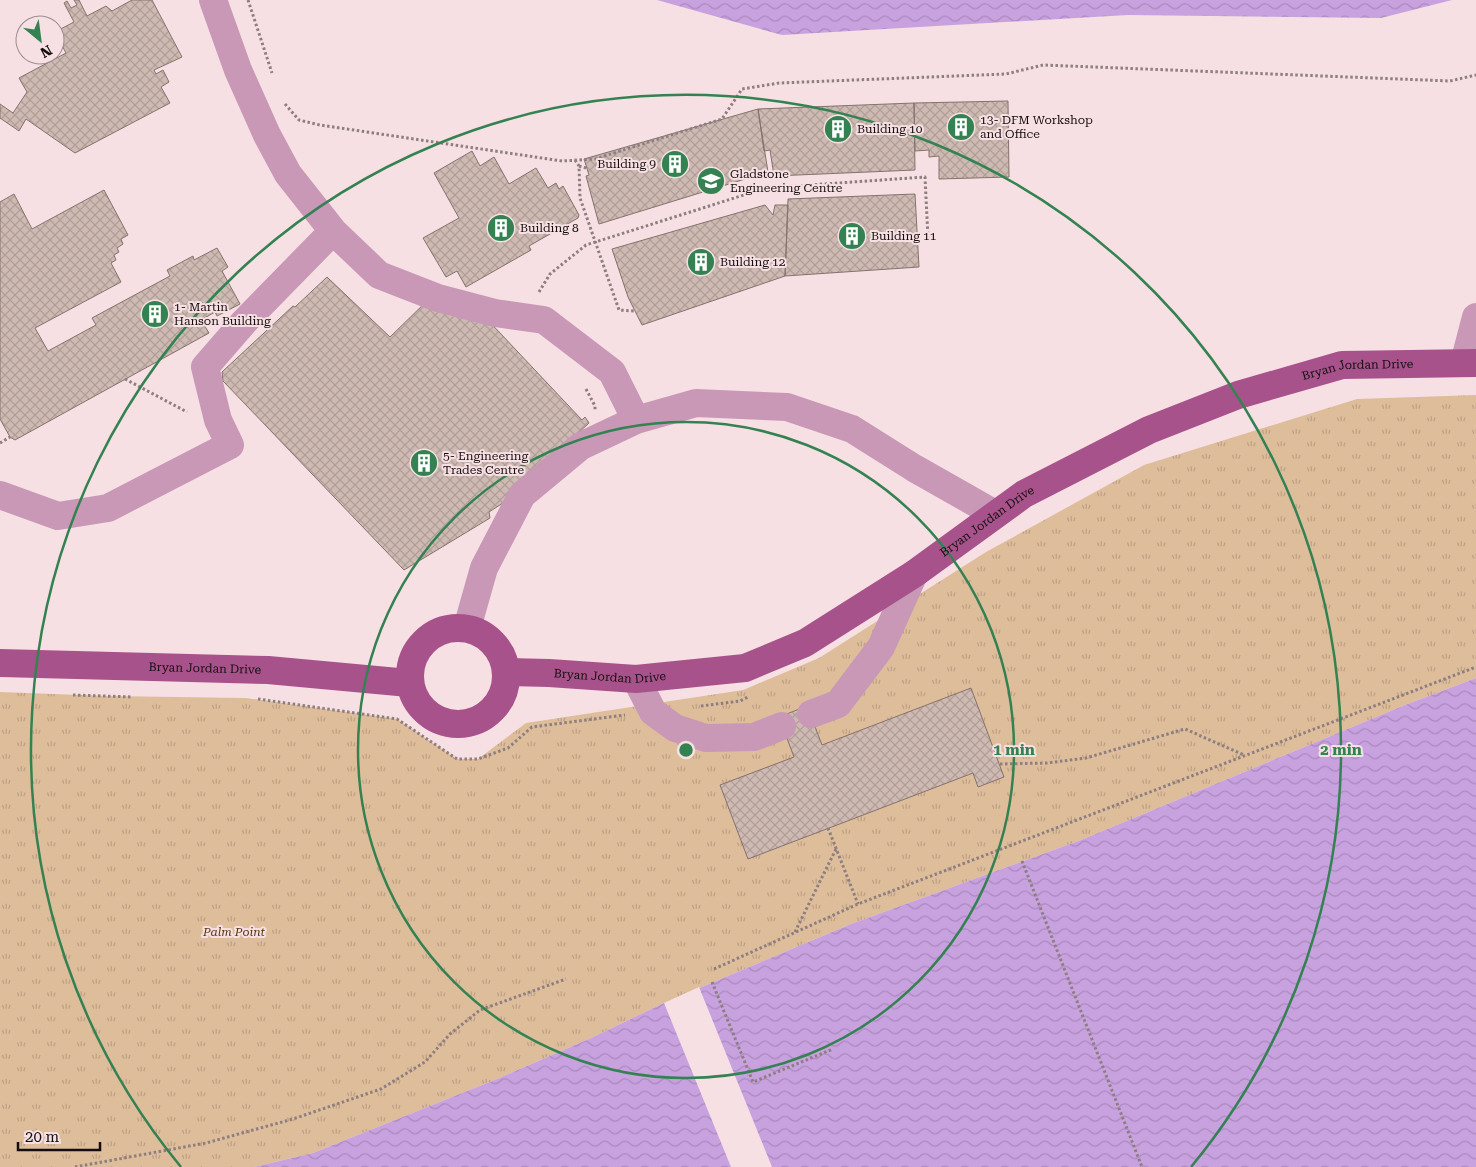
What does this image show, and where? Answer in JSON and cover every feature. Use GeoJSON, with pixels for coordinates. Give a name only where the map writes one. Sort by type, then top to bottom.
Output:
{"type":"FeatureCollection","features":[{"type":"Feature","properties":{"kind":"main road","name":"Bryan Jordan Drive"},"geometry":{"type":"LineString","coordinates":[[506,672],[636,679],[745,668],[805,643],[914,574],[1024,494],[1149,430],[1238,395],[1342,365],[1470,363]]}},
{"type":"Feature","properties":{"kind":"main road"},"geometry":{"type":"LineString","coordinates":[[449,628],[468,628],[481,633],[494,644],[502,657],[506,672],[504,689],[497,705],[485,717],[469,724],[453,725],[437,720],[423,711],[414,698],[409,683],[410,664],[418,647],[432,635],[449,628]]}},
{"type":"Feature","properties":{"kind":"main road","name":"Bryan Jordan Drive"},"geometry":{"type":"LineString","coordinates":[[0,663],[268,670],[409,683]]}},
{"type":"Feature","properties":{"kind":"street"},"geometry":{"type":"LineString","coordinates":[[214,0],[238,70],[272,143],[288,174],[333,231],[380,275],[438,298],[495,313],[544,320],[612,372],[636,420]]}},
{"type":"Feature","properties":{"kind":"street"},"geometry":{"type":"LineString","coordinates":[[0,495],[58,516],[108,508],[230,445],[218,420],[205,367],[244,322],[333,231]]}},
{"type":"Feature","properties":{"kind":"street"},"geometry":{"type":"LineString","coordinates":[[1470,363],[1476,317]]}},
{"type":"Feature","properties":{"kind":"street"},"geometry":{"type":"LineString","coordinates":[[468,628],[484,568],[522,495],[581,446],[636,420],[696,403],[788,407],[852,429],[914,468],[995,514]]}},
{"type":"Feature","properties":{"kind":"street"},"geometry":{"type":"LineString","coordinates":[[811,714],[838,704],[881,647],[914,574]]}},
{"type":"Feature","properties":{"kind":"street"},"geometry":{"type":"LineString","coordinates":[[636,679],[653,712],[674,728],[706,738],[754,737],[782,726]]}},
{"type":"Feature","properties":{"kind":"path"},"geometry":{"type":"LineString","coordinates":[[248,0],[275,80]]}},
{"type":"Feature","properties":{"kind":"path"},"geometry":{"type":"LineString","coordinates":[[284,103],[299,120],[320,125],[562,161],[595,159],[722,119],[742,89],[779,83],[1006,74],[1043,64],[1450,81],[1476,75]]}},
{"type":"Feature","properties":{"kind":"path"},"geometry":{"type":"LineString","coordinates":[[575,160],[579,166],[580,198],[597,242],[619,310],[634,311]]}},
{"type":"Feature","properties":{"kind":"path"},"geometry":{"type":"LineString","coordinates":[[579,166],[586,168]]}},
{"type":"Feature","properties":{"kind":"path"},"geometry":{"type":"LineString","coordinates":[[508,314],[534,300],[550,274],[586,246],[766,188],[925,177],[928,238]]}},
{"type":"Feature","properties":{"kind":"path"},"geometry":{"type":"LineString","coordinates":[[125,379],[199,418],[216,412]]}},
{"type":"Feature","properties":{"kind":"path"},"geometry":{"type":"LineString","coordinates":[[582,382],[595,406],[594,413]]}},
{"type":"Feature","properties":{"kind":"path"},"geometry":{"type":"LineString","coordinates":[[0,443],[10,437]]}},
{"type":"Feature","properties":{"kind":"path"},"geometry":{"type":"LineString","coordinates":[[714,969],[858,904],[1476,666]]}},
{"type":"Feature","properties":{"kind":"path"},"geometry":{"type":"LineString","coordinates":[[1000,764],[1046,763],[1086,758],[1185,729],[1244,755]]}},
{"type":"Feature","properties":{"kind":"path"},"geometry":{"type":"LineString","coordinates":[[828,828],[858,904]]}},
{"type":"Feature","properties":{"kind":"path"},"geometry":{"type":"LineString","coordinates":[[795,932],[836,850]]}},
{"type":"Feature","properties":{"kind":"path"},"geometry":{"type":"LineString","coordinates":[[1022,861],[1142,1167]]}},
{"type":"Feature","properties":{"kind":"path"},"geometry":{"type":"LineString","coordinates":[[75,1167],[206,1143],[293,1119],[381,1089],[425,1062],[450,1034],[480,1010],[566,979]]}},
{"type":"Feature","properties":{"kind":"path"},"geometry":{"type":"LineString","coordinates":[[712,982],[752,1082],[833,1049]]}},
{"type":"Feature","properties":{"kind":"green space","name":"Palm Point"},"geometry":{"type":"Polygon","coordinates":[[[1476,395],[1476,678],[1405,705],[1081,840],[851,924],[664,1003],[591,1038],[497,1079],[313,1153],[254,1167],[0,1167],[0,692],[246,698],[397,719],[457,759],[478,759],[526,723],[743,690],[819,658],[986,552],[1144,465],[1357,399],[1476,395]]]}},
{"type":"Feature","properties":{"kind":"water"},"geometry":{"type":"Polygon","coordinates":[[[657,0],[1452,0],[1381,18],[1128,15],[782,35],[657,0]]]}},
{"type":"Feature","properties":{"kind":"water"},"geometry":{"type":"Polygon","coordinates":[[[1476,678],[1476,1167],[254,1167],[313,1153],[497,1079],[591,1038],[664,1003],[851,924],[1081,840],[1405,705],[1476,678]]]}},
{"type":"Feature","properties":{"kind":"pier"},"geometry":{"type":"Polygon","coordinates":[[[699,987],[772,1167],[731,1167],[664,1003],[699,987]]]}},
{"type":"Feature","properties":{"kind":"building"},"geometry":{"type":"Polygon","coordinates":[[[74,0],[79,0],[87,16],[106,6],[112,11],[132,0],[152,0],[182,57],[154,70],[156,74],[163,70],[169,82],[161,87],[170,103],[75,153],[26,119],[19,131],[0,118],[0,104],[13,113],[27,92],[19,78],[43,65],[65,65],[65,27],[74,22],[64,3],[67,1],[71,8],[77,5],[74,0]]]}},
{"type":"Feature","properties":{"kind":"building","name":"13- DFM Workshop and Office"},"geometry":{"type":"Polygon","coordinates":[[[1008,101],[1009,177],[939,179],[939,156],[929,157],[929,150],[915,151],[914,103],[1008,101]]]}},
{"type":"Feature","properties":{"kind":"building","name":"Building 10"},"geometry":{"type":"Polygon","coordinates":[[[914,103],[915,170],[774,176],[770,150],[764,151],[758,109],[914,103]]]}},
{"type":"Feature","properties":{"kind":"building","name":"Building 9"},"geometry":{"type":"Polygon","coordinates":[[[758,109],[768,172],[599,224],[586,176],[589,175],[584,159],[758,109]]]}},
{"type":"Feature","properties":{"kind":"building","name":"Building 8"},"geometry":{"type":"Polygon","coordinates":[[[472,151],[480,166],[494,157],[509,184],[536,168],[548,188],[556,183],[559,189],[563,186],[579,215],[578,218],[529,246],[531,250],[466,287],[457,271],[446,277],[423,238],[459,218],[434,173],[472,151]]]}},
{"type":"Feature","properties":{"kind":"building","name":"1- Martin Hanson Building"},"geometry":{"type":"Polygon","coordinates":[[[104,190],[128,235],[121,239],[123,244],[117,248],[119,252],[114,255],[116,260],[111,263],[121,282],[35,328],[48,351],[96,325],[92,318],[170,276],[167,270],[193,256],[194,260],[217,248],[228,267],[222,271],[240,304],[217,316],[215,312],[201,320],[209,333],[15,440],[10,437],[0,419],[0,202],[14,194],[32,229],[104,190]]]}},
{"type":"Feature","properties":{"kind":"building","name":"Building 11"},"geometry":{"type":"Polygon","coordinates":[[[915,194],[919,267],[785,276],[788,199],[915,194]]]}},
{"type":"Feature","properties":{"kind":"building","name":"Building 12"},"geometry":{"type":"Polygon","coordinates":[[[765,205],[773,215],[775,205],[788,205],[785,276],[642,325],[628,297],[612,249],[765,205]]]}},
{"type":"Feature","properties":{"kind":"building","name":"5- Engineering Trades Centre"},"geometry":{"type":"Polygon","coordinates":[[[327,277],[390,337],[430,298],[484,316],[582,420],[585,417],[589,423],[503,503],[489,512],[490,518],[404,570],[223,381],[222,372],[327,277]]]}},
{"type":"Feature","properties":{"kind":"building"},"geometry":{"type":"Polygon","coordinates":[[[971,688],[1004,777],[978,787],[973,773],[748,859],[720,785],[794,757],[779,717],[807,706],[822,745],[971,688]]]}},
{"type":"Feature","properties":{"kind":"place","name":"13- DFM Workshop and Office"},"geometry":{"type":"Point","coordinates":[961,127]}},
{"type":"Feature","properties":{"kind":"place","name":"Building 10"},"geometry":{"type":"Point","coordinates":[838,129]}},
{"type":"Feature","properties":{"kind":"place","name":"Building 9"},"geometry":{"type":"Point","coordinates":[675,164]}},
{"type":"Feature","properties":{"kind":"place","name":"Gladstone Engineering Centre"},"geometry":{"type":"Point","coordinates":[711,181]}},
{"type":"Feature","properties":{"kind":"place","name":"Building 8"},"geometry":{"type":"Point","coordinates":[501,228]}},
{"type":"Feature","properties":{"kind":"place","name":"Building 11"},"geometry":{"type":"Point","coordinates":[852,236]}},
{"type":"Feature","properties":{"kind":"place","name":"Building 12"},"geometry":{"type":"Point","coordinates":[701,262]}},
{"type":"Feature","properties":{"kind":"place","name":"1- Martin Hanson Building"},"geometry":{"type":"Point","coordinates":[155,314]}},
{"type":"Feature","properties":{"kind":"place","name":"5- Engineering Trades Centre"},"geometry":{"type":"Point","coordinates":[424,463]}}]}
